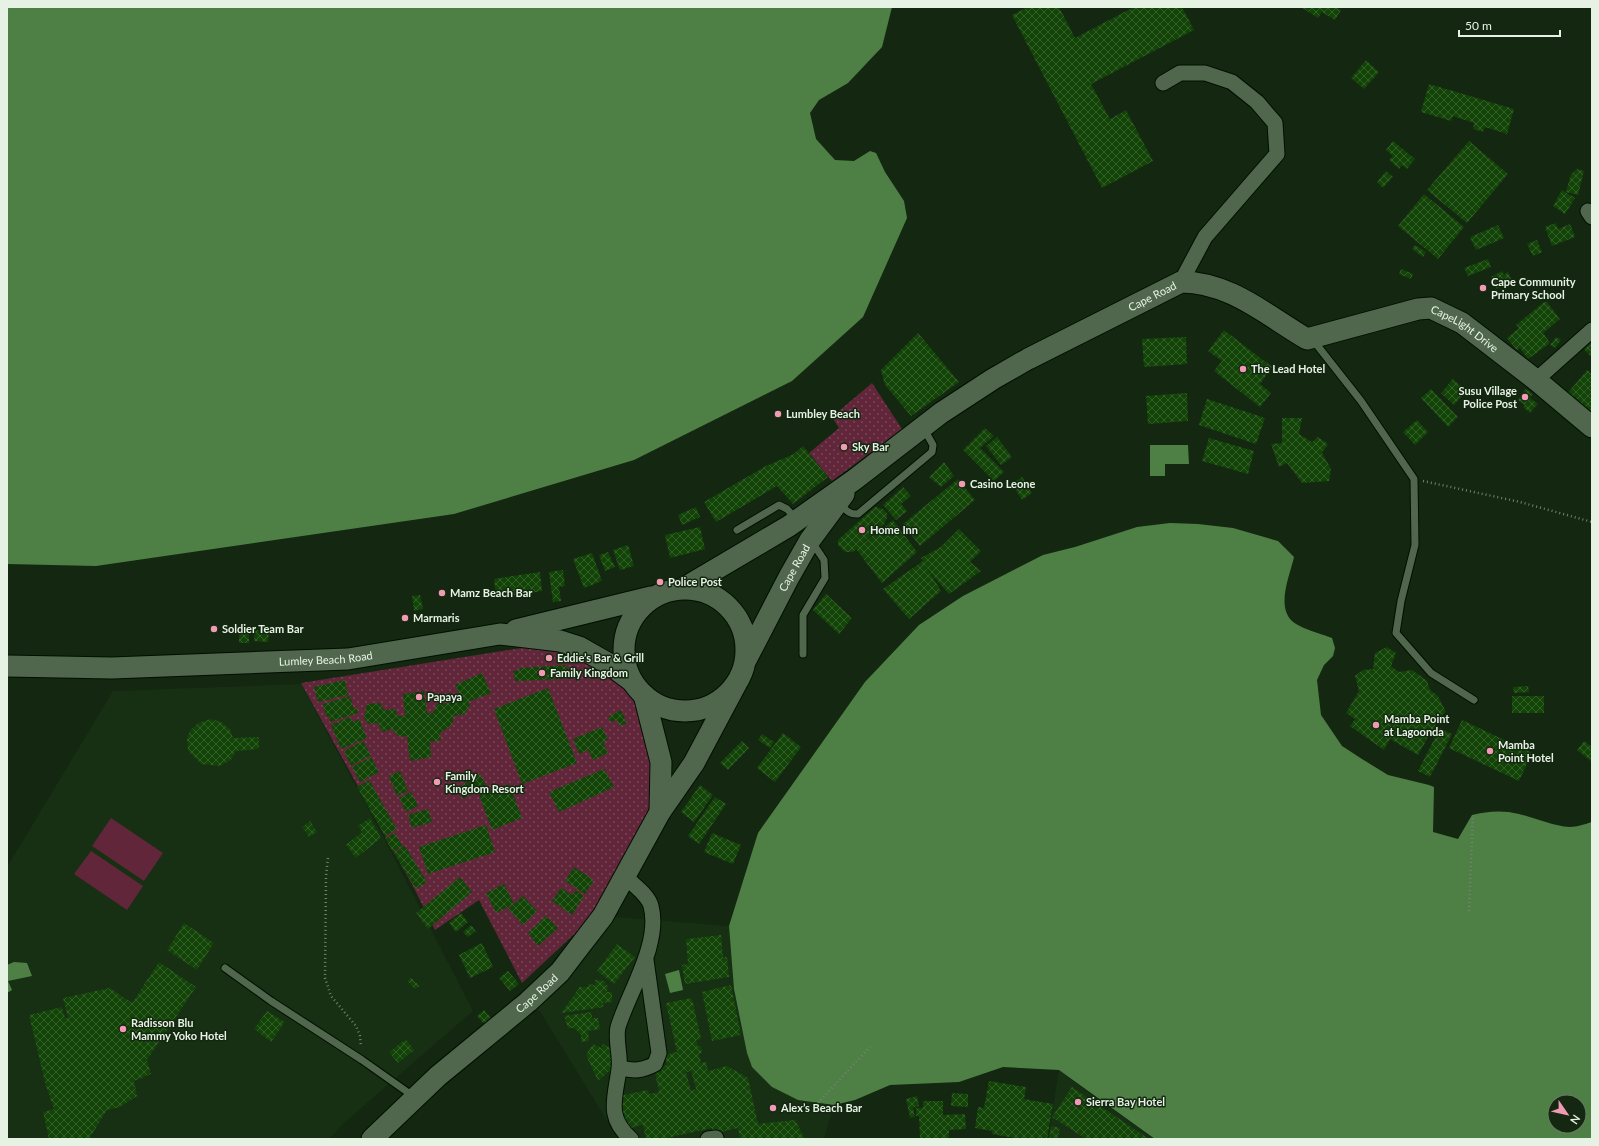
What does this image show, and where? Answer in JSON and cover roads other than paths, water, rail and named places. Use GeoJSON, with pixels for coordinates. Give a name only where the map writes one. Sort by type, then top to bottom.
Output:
{"type":"FeatureCollection","features":[{"type":"Feature","properties":{"kind":"main road","name":"Cape Road"},"geometry":{"type":"LineString","coordinates":[[684,588],[793,523],[854,480],[923,427],[971,393],[1028,360],[1181,282],[1198,282],[1215,286],[1270,314],[1305,338],[1312,339]]}},
{"type":"Feature","properties":{"kind":"main road","name":"CapeLight Drive"},"geometry":{"type":"LineString","coordinates":[[1312,339],[1418,309],[1431,308],[1462,323],[1536,380],[1592,427]]}},
{"type":"Feature","properties":{"kind":"main road","name":"Cape Road"},"geometry":{"type":"LineString","coordinates":[[745,662],[788,577],[810,540],[854,480]]}},
{"type":"Feature","properties":{"kind":"main road"},"geometry":{"type":"LineString","coordinates":[[793,523],[810,540]]}},
{"type":"Feature","properties":{"kind":"main road"},"geometry":{"type":"LineString","coordinates":[[500,634],[654,597],[669,590],[684,588],[706,592],[725,602],[739,619],[746,640],[745,662],[736,684],[724,697],[709,706],[692,710],[675,710],[658,705],[638,688]]}},
{"type":"Feature","properties":{"kind":"main road"},"geometry":{"type":"LineString","coordinates":[[654,597],[636,613],[626,634],[625,658],[638,688],[661,762],[660,812]]}},
{"type":"Feature","properties":{"kind":"main road","name":"Lumley Beach Road"},"geometry":{"type":"LineString","coordinates":[[7,666],[112,668],[348,659],[500,634],[560,642],[579,647],[609,664],[638,688]]}},
{"type":"Feature","properties":{"kind":"main road","name":"Cape Road"},"geometry":{"type":"LineString","coordinates":[[372,1139],[415,1098],[479,1042],[528,1002],[560,972],[604,916],[660,812],[694,763],[736,684]]}},
{"type":"Feature","properties":{"kind":"street"},"geometry":{"type":"LineString","coordinates":[[1163,83],[1180,73],[1205,73],[1232,82],[1258,102],[1275,124],[1277,154],[1205,237],[1181,282]]}},
{"type":"Feature","properties":{"kind":"street"},"geometry":{"type":"LineString","coordinates":[[1536,380],[1592,330]]}},
{"type":"Feature","properties":{"kind":"street"},"geometry":{"type":"LineString","coordinates":[[625,876],[648,899],[651,905],[654,922],[646,959],[618,1029],[620,1068],[614,1097],[614,1113],[617,1123],[631,1139]]}},
{"type":"Feature","properties":{"kind":"street"},"geometry":{"type":"LineString","coordinates":[[620,1068],[637,1071],[646,1069],[655,1064],[658,1053],[646,959]]}},
{"type":"Feature","properties":{"kind":"lane","name":"Cape Road"},"geometry":{"type":"LineString","coordinates":[[1312,339],[1361,401],[1414,479],[1415,545],[1401,601],[1396,633],[1431,673],[1474,700]]}},
{"type":"Feature","properties":{"kind":"lane"},"geometry":{"type":"LineString","coordinates":[[838,502],[848,512],[858,514],[932,452],[933,445],[923,427]]}},
{"type":"Feature","properties":{"kind":"lane"},"geometry":{"type":"LineString","coordinates":[[737,530],[779,505],[787,509],[793,523]]}},
{"type":"Feature","properties":{"kind":"lane"},"geometry":{"type":"LineString","coordinates":[[803,654],[802,615],[825,578],[824,560],[810,540]]}},
{"type":"Feature","properties":{"kind":"lane"},"geometry":{"type":"LineString","coordinates":[[225,968],[271,1001],[362,1060],[415,1098]]}},
{"type":"Feature","properties":{"kind":"place","name":"Cape Community Primary School"},"geometry":{"type":"Point","coordinates":[1483,288]}},
{"type":"Feature","properties":{"kind":"place","name":"The Lead Hotel"},"geometry":{"type":"Point","coordinates":[1243,369]}},
{"type":"Feature","properties":{"kind":"place","name":"Susu Village Police Post"},"geometry":{"type":"Point","coordinates":[1525,397]}},
{"type":"Feature","properties":{"kind":"place","name":"Lumbley Beach"},"geometry":{"type":"Point","coordinates":[778,414]}},
{"type":"Feature","properties":{"kind":"place","name":"Sky Bar"},"geometry":{"type":"Point","coordinates":[844,447]}},
{"type":"Feature","properties":{"kind":"place","name":"Casino Leone"},"geometry":{"type":"Point","coordinates":[962,484]}},
{"type":"Feature","properties":{"kind":"place","name":"Home Inn"},"geometry":{"type":"Point","coordinates":[862,530]}},
{"type":"Feature","properties":{"kind":"place","name":"Police Post"},"geometry":{"type":"Point","coordinates":[660,582]}},
{"type":"Feature","properties":{"kind":"place","name":"Mamz Beach Bar"},"geometry":{"type":"Point","coordinates":[442,593]}},
{"type":"Feature","properties":{"kind":"place","name":"Marmaris"},"geometry":{"type":"Point","coordinates":[405,618]}},
{"type":"Feature","properties":{"kind":"place","name":"Soldier Team Bar"},"geometry":{"type":"Point","coordinates":[214,629]}},
{"type":"Feature","properties":{"kind":"place","name":"Eddie’s Bar & Grill"},"geometry":{"type":"Point","coordinates":[549,658]}},
{"type":"Feature","properties":{"kind":"place","name":"Family Kingdom"},"geometry":{"type":"Point","coordinates":[542,673]}},
{"type":"Feature","properties":{"kind":"place","name":"Papaya"},"geometry":{"type":"Point","coordinates":[419,697]}},
{"type":"Feature","properties":{"kind":"place","name":"Mamba Point at Lagoonda"},"geometry":{"type":"Point","coordinates":[1376,725]}},
{"type":"Feature","properties":{"kind":"place","name":"Mamba Point Hotel"},"geometry":{"type":"Point","coordinates":[1490,751]}},
{"type":"Feature","properties":{"kind":"place","name":"Family Kingdom Resort"},"geometry":{"type":"Point","coordinates":[437,782]}},
{"type":"Feature","properties":{"kind":"place","name":"Radisson Blu Mammy Yoko Hotel"},"geometry":{"type":"Point","coordinates":[123,1029]}},
{"type":"Feature","properties":{"kind":"place","name":"Sierra Bay Hotel"},"geometry":{"type":"Point","coordinates":[1078,1102]}},
{"type":"Feature","properties":{"kind":"place","name":"Alex’s Beach Bar"},"geometry":{"type":"Point","coordinates":[773,1108]}}]}
